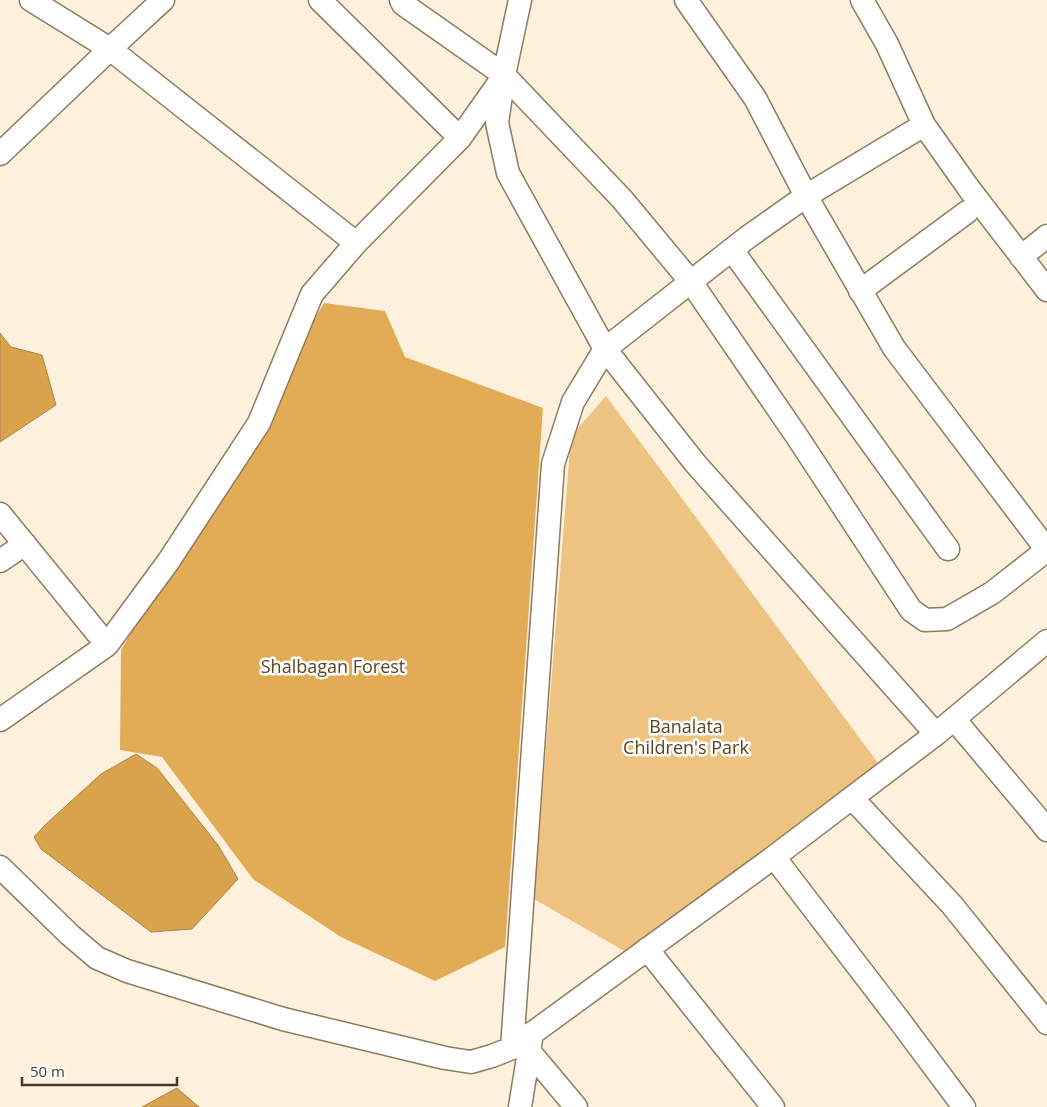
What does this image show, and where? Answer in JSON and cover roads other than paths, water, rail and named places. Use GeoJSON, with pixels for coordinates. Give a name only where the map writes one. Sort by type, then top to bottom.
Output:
{"type":"FeatureCollection","features":[{"type":"Feature","properties":{"kind":"street"},"geometry":{"type":"LineString","coordinates":[[31,0],[110,50],[356,243]]}},
{"type":"Feature","properties":{"kind":"street"},"geometry":{"type":"LineString","coordinates":[[0,154],[163,0]]}},
{"type":"Feature","properties":{"kind":"street"},"geometry":{"type":"LineString","coordinates":[[320,0],[460,138]]}},
{"type":"Feature","properties":{"kind":"street"},"geometry":{"type":"LineString","coordinates":[[400,0],[504,75],[622,199],[691,282],[796,435],[912,610],[925,620],[947,619],[992,593],[1047,550],[894,348],[806,196],[755,98],[686,0]]}},
{"type":"Feature","properties":{"kind":"street"},"geometry":{"type":"LineString","coordinates":[[862,0],[887,44],[924,125],[970,190],[1047,290]]}},
{"type":"Feature","properties":{"kind":"street"},"geometry":{"type":"LineString","coordinates":[[517,3],[497,123],[508,172],[605,349],[695,463],[936,734]]}},
{"type":"Feature","properties":{"kind":"street"},"geometry":{"type":"LineString","coordinates":[[0,720],[107,645],[168,562],[259,422],[312,294],[356,243],[460,138],[504,75]]}},
{"type":"Feature","properties":{"kind":"street"},"geometry":{"type":"LineString","coordinates":[[520,1107],[553,464],[573,402],[605,349],[732,250],[806,196],[924,125]]}},
{"type":"Feature","properties":{"kind":"street"},"geometry":{"type":"LineString","coordinates":[[860,291],[968,212]]}},
{"type":"Feature","properties":{"kind":"street"},"geometry":{"type":"LineString","coordinates":[[1021,257],[1047,236]]}},
{"type":"Feature","properties":{"kind":"street"},"geometry":{"type":"LineString","coordinates":[[732,250],[948,549]]}},
{"type":"Feature","properties":{"kind":"street"},"geometry":{"type":"LineString","coordinates":[[0,514],[107,645]]}},
{"type":"Feature","properties":{"kind":"street"},"geometry":{"type":"LineString","coordinates":[[0,561],[25,544]]}},
{"type":"Feature","properties":{"kind":"street"},"geometry":{"type":"LineString","coordinates":[[0,866],[70,935],[97,958],[127,971],[283,1019],[445,1058],[471,1062],[524,1044],[647,949],[774,857],[936,734],[1047,642]]}},
{"type":"Feature","properties":{"kind":"street"},"geometry":{"type":"LineString","coordinates":[[954,719],[1047,830]]}},
{"type":"Feature","properties":{"kind":"street"},"geometry":{"type":"LineString","coordinates":[[852,798],[952,906],[1047,1023]]}},
{"type":"Feature","properties":{"kind":"street"},"geometry":{"type":"LineString","coordinates":[[774,857],[964,1107]]}},
{"type":"Feature","properties":{"kind":"street"},"geometry":{"type":"LineString","coordinates":[[647,949],[773,1107]]}},
{"type":"Feature","properties":{"kind":"street"},"geometry":{"type":"LineString","coordinates":[[524,1044],[576,1107]]}},
{"type":"Feature","properties":{"kind":"park label","name":"Shalbagan Forest"},"geometry":{"type":"Point","coordinates":[333,667]}},
{"type":"Feature","properties":{"kind":"park label","name":"Banalata Children's Park"},"geometry":{"type":"Point","coordinates":[686,738]}}]}
